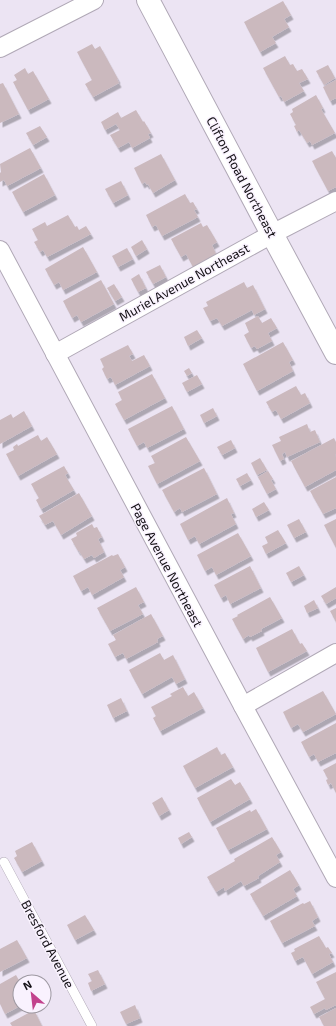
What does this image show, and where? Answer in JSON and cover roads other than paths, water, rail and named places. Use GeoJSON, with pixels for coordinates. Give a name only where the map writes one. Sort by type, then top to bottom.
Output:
{"type":"FeatureCollection","features":[{"type":"Feature","properties":{"kind":"street"},"geometry":{"type":"LineString","coordinates":[[0,48],[94,0]]}},
{"type":"Feature","properties":{"kind":"street","name":"Clifton Road Northeast"},"geometry":{"type":"LineString","coordinates":[[148,0],[336,353]]}},
{"type":"Feature","properties":{"kind":"street","name":"Muriel Avenue Northeast"},"geometry":{"type":"LineString","coordinates":[[55,354],[272,234],[336,201]]}},
{"type":"Feature","properties":{"kind":"street","name":"Page Avenue Northeast"},"geometry":{"type":"LineString","coordinates":[[0,250],[242,706],[336,878]]}},
{"type":"Feature","properties":{"kind":"street"},"geometry":{"type":"LineString","coordinates":[[242,706],[336,653]]}},
{"type":"Feature","properties":{"kind":"lane","name":"Bresford Avenue"},"geometry":{"type":"LineString","coordinates":[[4,862],[92,1026]]}}]}
